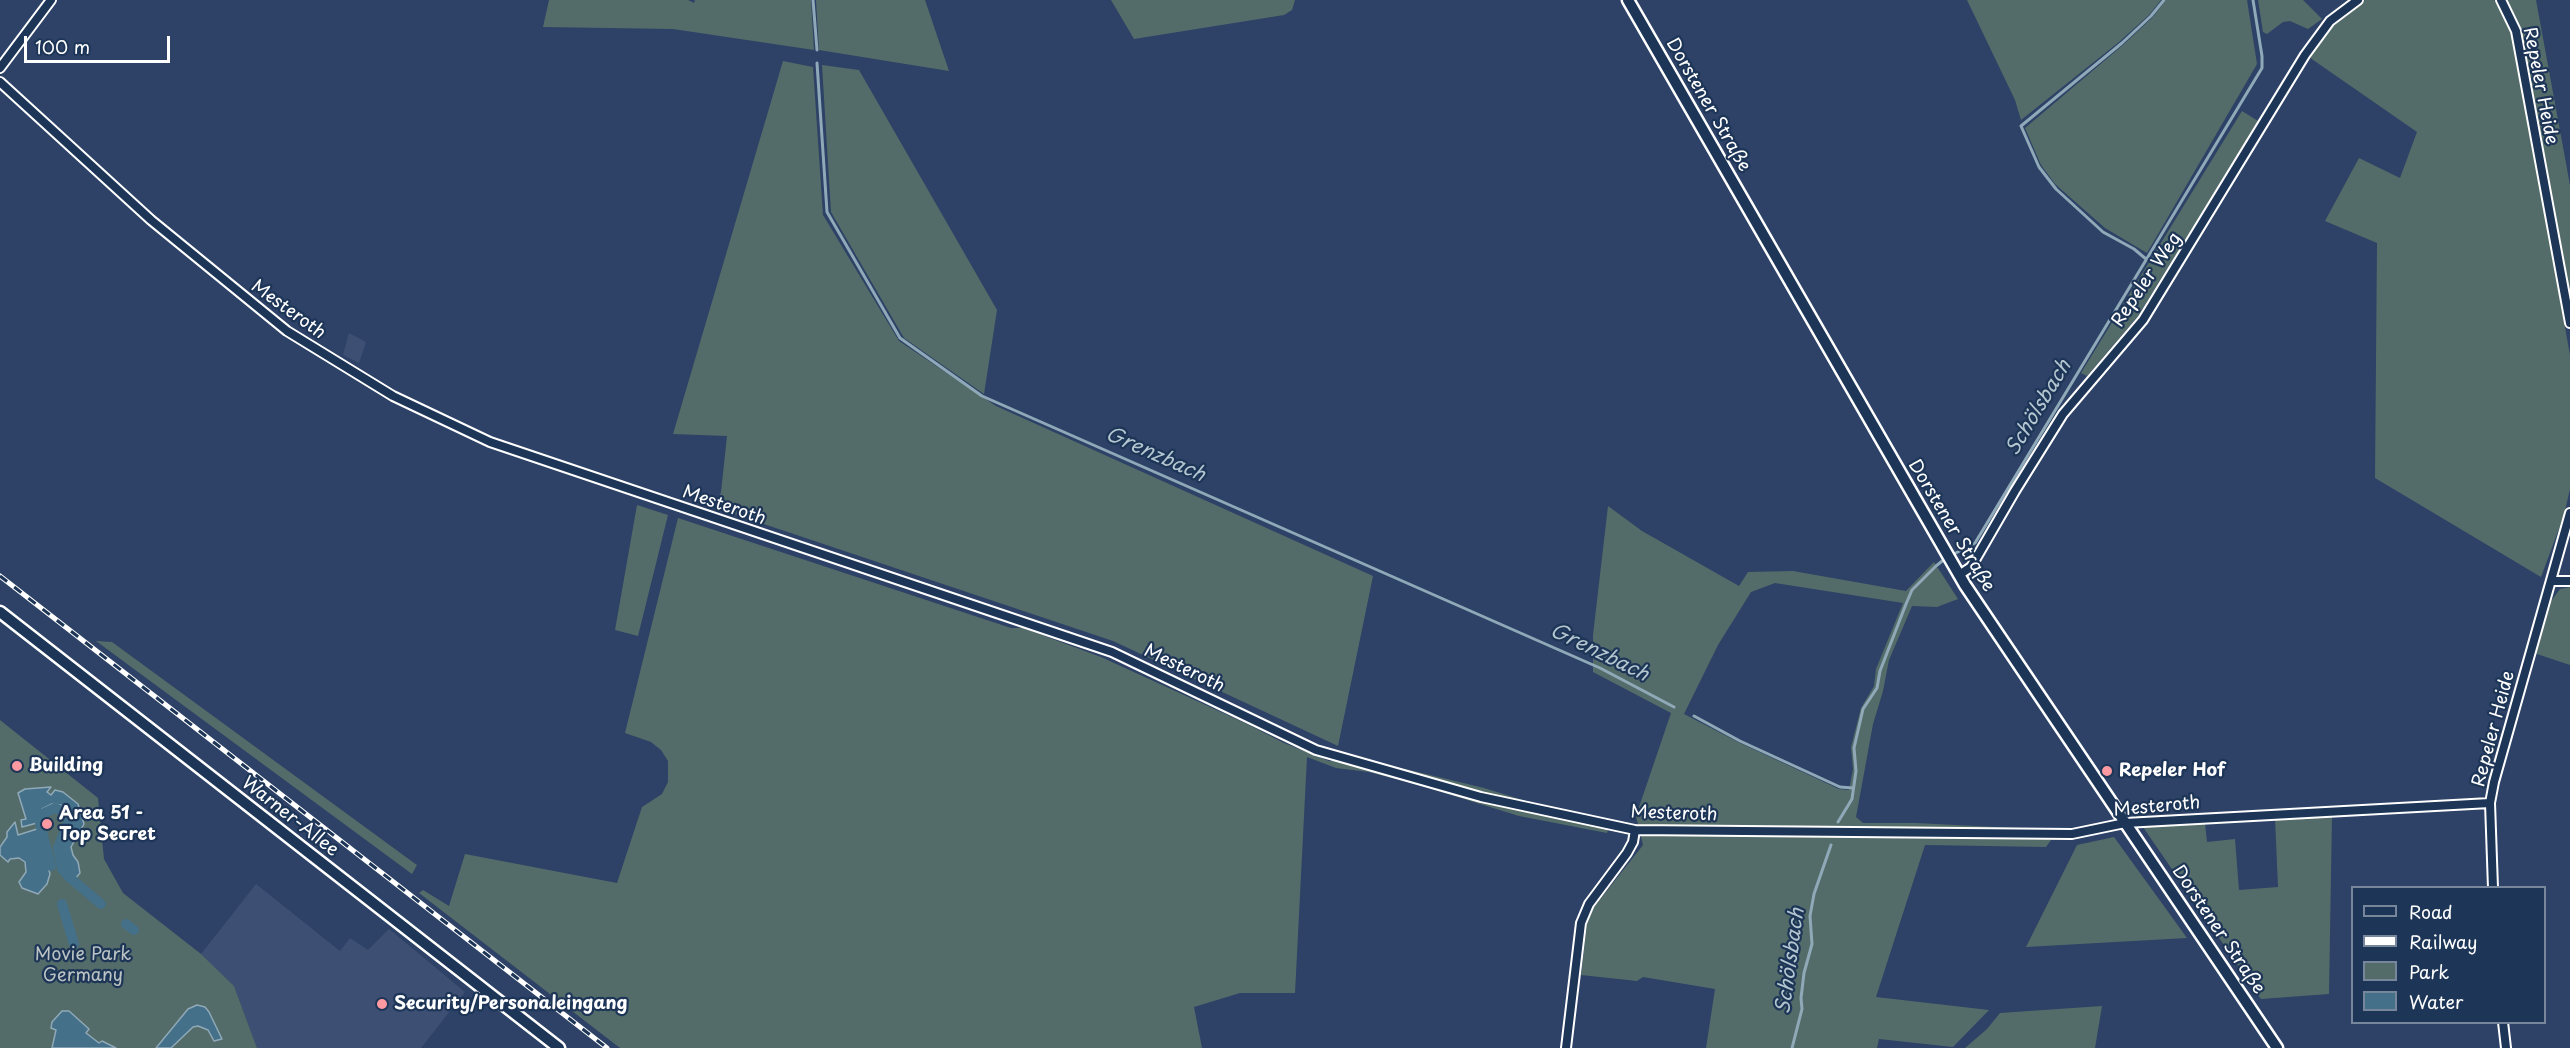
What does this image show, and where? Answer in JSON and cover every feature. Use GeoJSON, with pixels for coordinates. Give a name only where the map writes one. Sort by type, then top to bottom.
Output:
{"type":"FeatureCollection","features":[{"type":"Feature","properties":{"kind":"main road","name":"Dorstener Straße"},"geometry":{"type":"LineString","coordinates":[[1628,0],[1959,574],[2277,1048]]}},
{"type":"Feature","properties":{"kind":"main road","name":"Warner-Allee"},"geometry":{"type":"LineString","coordinates":[[0,612],[560,1048]]}},
{"type":"Feature","properties":{"kind":"street"},"geometry":{"type":"LineString","coordinates":[[0,68],[51,0]]}},
{"type":"Feature","properties":{"kind":"street","name":"Repeler Weg"},"geometry":{"type":"LineString","coordinates":[[1959,574],[1971,567],[2063,414],[2142,320],[2305,55],[2330,21],[2358,0]]}},
{"type":"Feature","properties":{"kind":"street","name":"Repeler Heide"},"geometry":{"type":"LineString","coordinates":[[2501,0],[2516,31],[2570,322]]}},
{"type":"Feature","properties":{"kind":"street","name":"Mesteroth"},"geometry":{"type":"LineString","coordinates":[[0,82],[151,220],[287,331],[393,396],[490,442],[1112,652],[1316,750],[1481,796],[1635,830],[2072,834],[2125,823],[2457,803],[2490,803]]}},
{"type":"Feature","properties":{"kind":"street","name":"Repeler Heide"},"geometry":{"type":"LineString","coordinates":[[2493,886],[2490,803],[2494,782],[2570,513]]}},
{"type":"Feature","properties":{"kind":"street"},"geometry":{"type":"LineString","coordinates":[[2552,581],[2570,581]]}},
{"type":"Feature","properties":{"kind":"street"},"geometry":{"type":"LineString","coordinates":[[1566,1048],[1581,923],[1589,904],[1627,853],[1633,842],[1635,830]]}},
{"type":"Feature","properties":{"kind":"street"},"geometry":{"type":"LineString","coordinates":[[2504,1024],[2506,1048]]}},
{"type":"Feature","properties":{"kind":"shaded area"},"geometry":{"type":"Polygon","coordinates":[[[349,333],[366,342],[359,363],[343,355],[349,333]]]}},
{"type":"Feature","properties":{"kind":"shaded area"},"geometry":{"type":"Polygon","coordinates":[[[256,884],[340,951],[350,938],[368,950],[389,929],[465,992],[421,1048],[257,1048],[234,986],[201,954],[256,884]]]}},
{"type":"Feature","properties":{"kind":"green space"},"geometry":{"type":"Polygon","coordinates":[[[549,0],[688,0],[694,3],[695,0],[811,0],[814,50],[673,29],[543,27],[549,0]]]}},
{"type":"Feature","properties":{"kind":"green space"},"geometry":{"type":"Polygon","coordinates":[[[816,0],[925,0],[949,71],[819,50],[816,0]]]}},
{"type":"Feature","properties":{"kind":"green space"},"geometry":{"type":"Polygon","coordinates":[[[1111,0],[1295,0],[1292,10],[1284,15],[1134,39],[1111,0]]]}},
{"type":"Feature","properties":{"kind":"green space"},"geometry":{"type":"Polygon","coordinates":[[[1967,0],[2161,0],[2149,15],[2119,42],[2021,120],[2015,100],[1967,0]]]}},
{"type":"Feature","properties":{"kind":"green space"},"geometry":{"type":"Polygon","coordinates":[[[2166,0],[2247,0],[2257,64],[2147,253],[2105,228],[2055,184],[2041,165],[2025,128],[2123,45],[2153,17],[2166,0]]]}},
{"type":"Feature","properties":{"kind":"green space"},"geometry":{"type":"Polygon","coordinates":[[[2258,0],[2303,0],[2322,19],[2308,29],[2290,21],[2283,22],[2267,34],[2263,32],[2258,0]]]}},
{"type":"Feature","properties":{"kind":"green space"},"geometry":{"type":"Polygon","coordinates":[[[2365,0],[2494,0],[2502,11],[2513,39],[2570,355],[2570,489],[2564,515],[2541,577],[2375,478],[2377,243],[2325,221],[2359,158],[2400,178],[2417,132],[2306,55],[2335,22],[2365,0]]]}},
{"type":"Feature","properties":{"kind":"green space"},"geometry":{"type":"Polygon","coordinates":[[[2503,0],[2536,0],[2570,185],[2570,311],[2522,44],[2513,13],[2503,0]]]}},
{"type":"Feature","properties":{"kind":"green space"},"geometry":{"type":"Polygon","coordinates":[[[783,61],[813,67],[823,215],[899,341],[996,406],[1373,576],[1338,746],[1113,641],[716,508],[721,492],[727,436],[673,434],[783,61]]]}},
{"type":"Feature","properties":{"kind":"green space"},"geometry":{"type":"Polygon","coordinates":[[[822,65],[859,70],[997,310],[984,394],[904,338],[831,212],[822,65]]]}},
{"type":"Feature","properties":{"kind":"green space"},"geometry":{"type":"Polygon","coordinates":[[[2242,111],[2258,121],[2138,316],[2087,376],[2081,373],[2242,111]]]}},
{"type":"Feature","properties":{"kind":"green space"},"geometry":{"type":"Polygon","coordinates":[[[637,505],[668,515],[638,636],[615,630],[637,505]]]}},
{"type":"Feature","properties":{"kind":"green space"},"geometry":{"type":"Polygon","coordinates":[[[1608,506],[1642,531],[1739,586],[1748,572],[1793,571],[1906,591],[1934,562],[1958,599],[1937,607],[1912,606],[1889,660],[1873,724],[1856,817],[1863,823],[2016,828],[2051,840],[2046,847],[1925,845],[1876,997],[1989,1010],[1953,1047],[1879,1039],[1877,1048],[1706,1048],[1715,989],[1643,977],[1637,981],[1581,975],[1587,924],[1594,907],[1643,845],[1636,816],[1671,713],[1593,672],[1593,635],[1608,506]],[[1775,583],[1751,592],[1718,645],[1684,714],[1839,789],[1849,790],[1853,769],[1851,747],[1861,708],[1874,686],[1876,669],[1903,603],[1775,583]]]}},
{"type":"Feature","properties":{"kind":"green space"},"geometry":{"type":"Polygon","coordinates":[[[678,518],[1011,628],[1023,628],[1101,657],[1284,743],[1329,761],[1372,761],[1484,788],[1584,819],[1611,819],[1607,833],[1519,816],[1422,786],[1369,772],[1336,768],[1307,757],[1295,993],[1240,993],[1194,1007],[1202,1048],[620,1048],[419,893],[423,890],[449,906],[465,854],[617,883],[642,807],[662,794],[668,782],[668,761],[661,750],[651,742],[625,733],[678,518]]]}},
{"type":"Feature","properties":{"kind":"green space"},"geometry":{"type":"Polygon","coordinates":[[[2570,587],[2570,665],[2534,653],[2549,604],[2560,589],[2570,587]]]}},
{"type":"Feature","properties":{"kind":"green space"},"geometry":{"type":"Polygon","coordinates":[[[96,641],[112,642],[417,865],[412,874],[96,641]]]}},
{"type":"Feature","properties":{"kind":"green space","name":"Movie Park Germany"},"geometry":{"type":"Polygon","coordinates":[[[0,720],[98,798],[104,859],[123,893],[201,954],[234,986],[257,1048],[0,1048],[0,720]]]}},
{"type":"Feature","properties":{"kind":"green space"},"geometry":{"type":"Polygon","coordinates":[[[2332,815],[2329,994],[2261,999],[2143,827],[2205,823],[2207,842],[2235,839],[2239,890],[2278,887],[2275,818],[2332,815]]]}},
{"type":"Feature","properties":{"kind":"green space"},"geometry":{"type":"Polygon","coordinates":[[[2114,837],[2187,938],[2026,947],[2077,845],[2114,837]]]}},
{"type":"Feature","properties":{"kind":"green space"},"geometry":{"type":"Polygon","coordinates":[[[2102,1006],[2095,1048],[1965,1048],[1987,1029],[2000,1013],[2102,1006]]]}},
{"type":"Feature","properties":{"kind":"water"},"geometry":{"type":"Polygon","coordinates":[[[51,787],[47,792],[51,795],[55,790],[63,792],[78,804],[84,824],[71,847],[80,873],[75,879],[66,870],[60,851],[63,839],[71,829],[73,821],[71,814],[61,805],[52,804],[42,809],[37,823],[22,827],[21,820],[26,819],[18,793],[25,789],[51,787]]]}},
{"type":"Feature","properties":{"kind":"water"},"geometry":{"type":"Polygon","coordinates":[[[15,822],[18,835],[37,829],[38,831],[50,874],[47,884],[38,894],[22,888],[19,882],[26,872],[25,862],[19,858],[10,859],[8,862],[0,855],[0,847],[15,822]]]}},
{"type":"Feature","properties":{"kind":"water"},"geometry":{"type":"Polygon","coordinates":[[[197,1005],[205,1007],[209,1012],[222,1039],[214,1041],[208,1030],[198,1026],[193,1027],[171,1048],[156,1048],[188,1009],[197,1005]]]}},
{"type":"Feature","properties":{"kind":"water"},"geometry":{"type":"Polygon","coordinates":[[[62,1011],[69,1011],[89,1029],[86,1033],[99,1043],[102,1041],[116,1048],[52,1048],[56,1030],[51,1028],[52,1022],[62,1011]]]}},
{"type":"Feature","properties":{"kind":"waterway","name":"Grenzbach"},"geometry":{"type":"LineString","coordinates":[[813,0],[817,50]]}},
{"type":"Feature","properties":{"kind":"waterway"},"geometry":{"type":"LineString","coordinates":[[2146,259],[2134,249],[2103,232],[2056,189],[2039,167],[2021,126],[2122,43],[2151,16],[2164,0]]}},
{"type":"Feature","properties":{"kind":"waterway","name":"Schölsbach"},"geometry":{"type":"LineString","coordinates":[[1952,555],[1975,543],[2262,68],[2253,0]]}},
{"type":"Feature","properties":{"kind":"waterway","name":"Grenzbach"},"geometry":{"type":"LineString","coordinates":[[817,63],[827,212],[900,338],[982,396],[1600,668],[1674,707]]}},
{"type":"Feature","properties":{"kind":"waterway","name":"Schölsbach"},"geometry":{"type":"LineString","coordinates":[[1838,822],[1852,799],[1856,771],[1854,748],[1863,709],[1877,688],[1880,671],[1912,590],[1946,558]]}},
{"type":"Feature","properties":{"kind":"waterway","name":"Grenzbach"},"geometry":{"type":"LineString","coordinates":[[1694,716],[1740,741],[1840,787],[1853,788]]}},
{"type":"Feature","properties":{"kind":"waterway"},"geometry":{"type":"LineString","coordinates":[[51,866],[40,824],[42,814],[55,808],[64,812],[69,821],[58,848],[62,869],[101,904]]}},
{"type":"Feature","properties":{"kind":"waterway","name":"Schölsbach"},"geometry":{"type":"LineString","coordinates":[[1792,1048],[1802,1009],[1804,973],[1812,944],[1810,916],[1814,894],[1831,845]]}},
{"type":"Feature","properties":{"kind":"waterway"},"geometry":{"type":"LineString","coordinates":[[62,904],[74,944]]}},
{"type":"Feature","properties":{"kind":"waterway"},"geometry":{"type":"LineString","coordinates":[[126,924],[134,930]]}},
{"type":"Feature","properties":{"kind":"railway"},"geometry":{"type":"LineString","coordinates":[[0,576],[607,1048]]}},
{"type":"Feature","properties":{"kind":"place","name":"Building"},"geometry":{"type":"Point","coordinates":[17,766]}},
{"type":"Feature","properties":{"kind":"place","name":"Repeler Hof"},"geometry":{"type":"Point","coordinates":[2107,771]}},
{"type":"Feature","properties":{"kind":"place","name":"Area 51 - Top Secret"},"geometry":{"type":"Point","coordinates":[47,824]}},
{"type":"Feature","properties":{"kind":"place","name":"Security/Personaleingang"},"geometry":{"type":"Point","coordinates":[382,1004]}}]}
